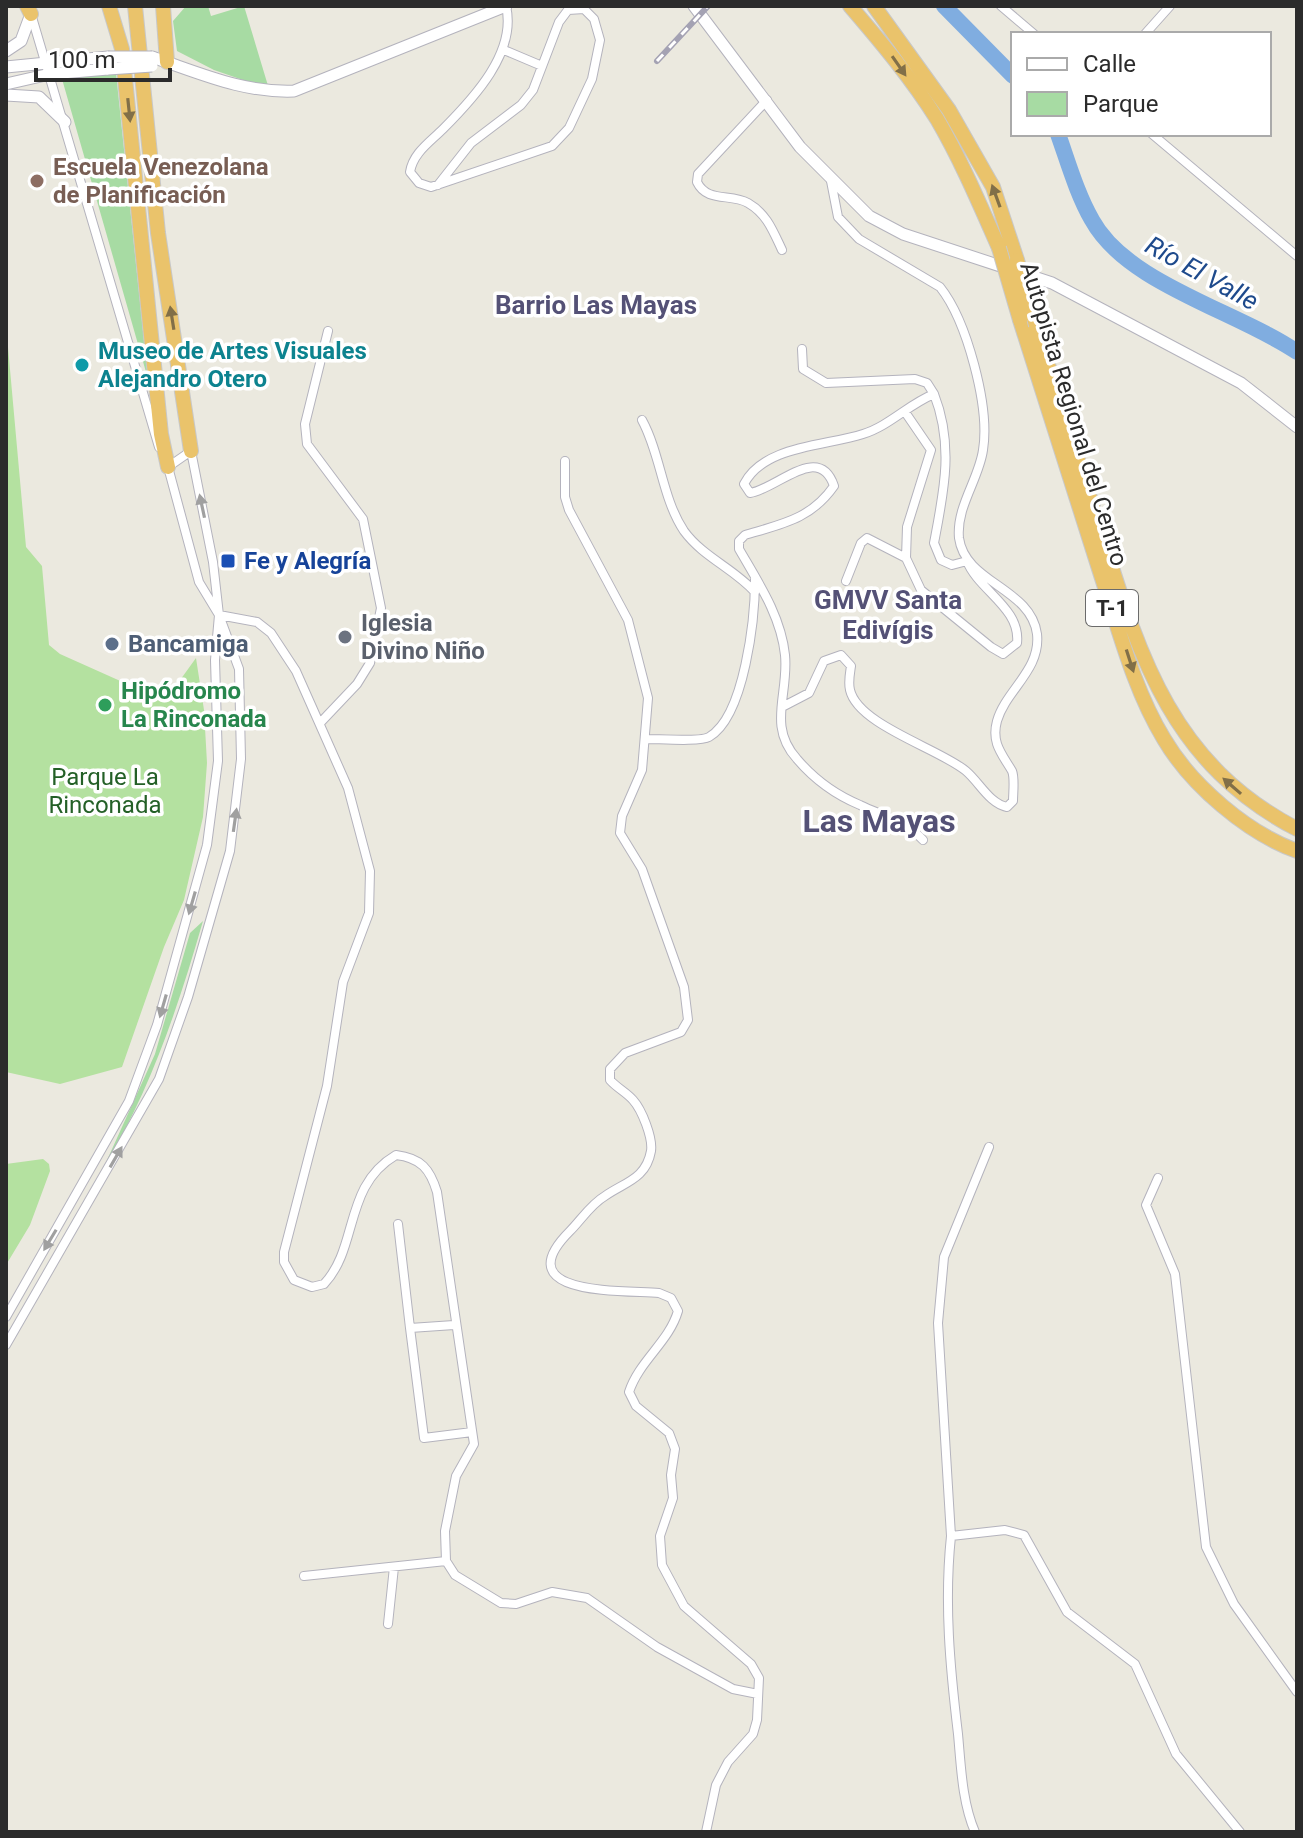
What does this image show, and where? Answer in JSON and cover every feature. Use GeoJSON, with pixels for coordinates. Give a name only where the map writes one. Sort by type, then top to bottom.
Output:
{"type":"FeatureCollection","features":[{"type":"Feature","properties":{"kind":"highway"},"geometry":{"type":"LineString","coordinates":[[109,6],[122,49],[161,434],[168,467]]}},
{"type":"Feature","properties":{"kind":"highway"},"geometry":{"type":"LineString","coordinates":[[135,6],[158,233],[191,451]]}},
{"type":"Feature","properties":{"kind":"highway"},"geometry":{"type":"LineString","coordinates":[[163,6],[167,62]]}},
{"type":"Feature","properties":{"kind":"highway","name":"Autopista Regional del Centro"},"geometry":{"type":"LineString","coordinates":[[850,6],[888,51],[937,120],[977,195],[999,248],[1134,674],[1164,739],[1184,766],[1221,802],[1290,849],[1297,860]]}},
{"type":"Feature","properties":{"kind":"highway","name":"Autopista Regional del Centro"},"geometry":{"type":"LineString","coordinates":[[874,6],[949,110],[993,187],[1149,675],[1191,740],[1223,779],[1253,803],[1297,829]]}},
{"type":"Feature","properties":{"kind":"street"},"geometry":{"type":"LineString","coordinates":[[6,67],[48,69],[108,63],[167,62],[237,87],[269,92],[294,91],[506,6],[510,24],[504,50],[461,111],[412,160],[410,172],[419,183],[438,185],[552,146],[569,128],[592,79],[600,40],[594,19],[584,9],[568,10],[559,22],[533,90],[521,105],[471,143],[438,185]]}},
{"type":"Feature","properties":{"kind":"street"},"geometry":{"type":"LineString","coordinates":[[694,6],[800,147],[869,216],[903,234],[1052,283],[1241,383],[1297,427]]}},
{"type":"Feature","properties":{"kind":"street"},"geometry":{"type":"LineString","coordinates":[[1001,6],[1032,32]]}},
{"type":"Feature","properties":{"kind":"street"},"geometry":{"type":"LineString","coordinates":[[1147,32],[1170,6]]}},
{"type":"Feature","properties":{"kind":"street"},"geometry":{"type":"LineString","coordinates":[[6,51],[21,41],[29,10]]}},
{"type":"Feature","properties":{"kind":"street"},"geometry":{"type":"LineString","coordinates":[[6,1345],[141,1113],[172,1047],[230,851],[241,759],[239,669],[219,615],[199,582],[168,467],[154,436],[65,122],[29,10]]}},
{"type":"Feature","properties":{"kind":"street"},"geometry":{"type":"LineString","coordinates":[[504,50],[542,66]]}},
{"type":"Feature","properties":{"kind":"street"},"geometry":{"type":"LineString","coordinates":[[6,84],[48,69]]}},
{"type":"Feature","properties":{"kind":"street"},"geometry":{"type":"LineString","coordinates":[[6,95],[39,97],[65,122]]}},
{"type":"Feature","properties":{"kind":"street"},"geometry":{"type":"LineString","coordinates":[[767,100],[698,174],[697,182],[706,193],[737,198],[751,205],[767,219],[782,250]]}},
{"type":"Feature","properties":{"kind":"street"},"geometry":{"type":"LineString","coordinates":[[1154,136],[1297,256]]}},
{"type":"Feature","properties":{"kind":"street"},"geometry":{"type":"LineString","coordinates":[[831,181],[838,217],[881,255],[940,287],[949,298],[984,411],[983,450],[959,528],[972,574],[991,592],[1017,628],[1017,643],[1007,653],[997,652],[921,590],[906,558],[907,527],[931,450],[905,412]]}},
{"type":"Feature","properties":{"kind":"street"},"geometry":{"type":"LineString","coordinates":[[320,723],[357,684],[370,663],[381,608],[363,519],[307,444],[305,424],[328,331]]}},
{"type":"Feature","properties":{"kind":"street"},"geometry":{"type":"LineString","coordinates":[[802,349],[803,369],[826,383],[915,379],[927,383],[943,416],[948,453],[934,543],[941,560],[952,565],[967,561]]}},
{"type":"Feature","properties":{"kind":"street"},"geometry":{"type":"LineString","coordinates":[[923,840],[893,817],[844,798],[819,781],[795,757],[780,733],[785,655],[781,635],[768,599],[739,541],[745,535],[808,514],[834,486],[827,471],[814,466],[758,492],[745,489],[748,477],[782,453],[864,434],[934,394]]}},
{"type":"Feature","properties":{"kind":"street"},"geometry":{"type":"LineString","coordinates":[[642,420],[661,462],[678,521],[708,556],[738,574],[755,592]]}},
{"type":"Feature","properties":{"kind":"street"},"geometry":{"type":"LineString","coordinates":[[6,1317],[129,1101],[157,1025],[207,845],[218,761],[215,660],[219,615],[213,562],[191,451],[168,467]]}},
{"type":"Feature","properties":{"kind":"street"},"geometry":{"type":"LineString","coordinates":[[565,461],[565,497],[569,510],[628,620],[648,698],[647,739],[642,770],[622,816],[620,833],[642,869],[684,987],[688,1020],[681,1032],[625,1053],[610,1069],[610,1080],[634,1101],[651,1142],[651,1154],[637,1179],[602,1197],[561,1239],[552,1255],[551,1268],[556,1277],[571,1286],[659,1293],[671,1298],[678,1311],[674,1326],[634,1378],[629,1392],[636,1406],[669,1433],[675,1449],[671,1475],[673,1498],[659,1552],[684,1606],[751,1664],[759,1678],[757,1720],[753,1734],[728,1762],[716,1785],[706,1832]]}},
{"type":"Feature","properties":{"kind":"street"},"geometry":{"type":"LineString","coordinates":[[846,581],[861,543],[867,538],[906,558]]}},
{"type":"Feature","properties":{"kind":"street"},"geometry":{"type":"LineString","coordinates":[[784,706],[809,693],[824,661],[841,655],[851,666],[850,690],[853,699],[872,717],[964,769],[998,805],[1007,807],[1013,801],[1012,772],[999,755],[995,735],[997,719],[1028,671],[1035,655],[1037,633],[1028,613],[1012,596],[967,561]]}},
{"type":"Feature","properties":{"kind":"street"},"geometry":{"type":"LineString","coordinates":[[647,739],[706,739],[716,731],[731,703],[751,649],[755,578]]}},
{"type":"Feature","properties":{"kind":"street"},"geometry":{"type":"LineString","coordinates":[[219,615],[257,622],[271,633],[296,671],[348,788],[364,836],[371,895],[364,929],[343,982],[327,1086],[288,1230],[284,1262],[294,1280],[303,1285],[324,1284],[334,1271],[352,1216],[374,1174],[396,1155],[421,1161],[432,1174],[437,1192],[472,1432],[473,1451],[456,1476],[445,1531],[446,1561],[455,1575],[501,1603],[516,1604],[552,1592],[587,1598],[657,1647],[733,1689],[758,1694]]}},
{"type":"Feature","properties":{"kind":"street"},"geometry":{"type":"LineString","coordinates":[[975,1832],[963,1789],[947,1640],[946,1600],[951,1536],[938,1323],[944,1257],[989,1147]]}},
{"type":"Feature","properties":{"kind":"street"},"geometry":{"type":"LineString","coordinates":[[1158,1178],[1146,1205],[1175,1274],[1206,1547],[1234,1604],[1297,1692]]}},
{"type":"Feature","properties":{"kind":"street"},"geometry":{"type":"LineString","coordinates":[[398,1224],[424,1438],[472,1432]]}},
{"type":"Feature","properties":{"kind":"street"},"geometry":{"type":"LineString","coordinates":[[410,1328],[454,1325]]}},
{"type":"Feature","properties":{"kind":"street"},"geometry":{"type":"LineString","coordinates":[[951,1536],[1005,1530],[1024,1535],[1067,1612],[1135,1664],[1176,1754],[1240,1832]]}},
{"type":"Feature","properties":{"kind":"street"},"geometry":{"type":"LineString","coordinates":[[304,1576],[446,1561]]}},
{"type":"Feature","properties":{"kind":"street"},"geometry":{"type":"LineString","coordinates":[[388,1624],[394,1567]]}},
{"type":"Feature","properties":{"kind":"green space"},"geometry":{"type":"Polygon","coordinates":[[[186,6],[208,6],[211,16],[244,6],[269,89],[214,70],[177,51],[173,21],[186,6]]]}},
{"type":"Feature","properties":{"kind":"green space"},"geometry":{"type":"Polygon","coordinates":[[[116,73],[148,379],[62,79],[116,73]]]}},
{"type":"Feature","properties":{"kind":"green space","name":"Hipódromo La Rinconada"},"geometry":{"type":"Polygon","coordinates":[[[6,325],[26,547],[42,566],[49,645],[60,654],[165,701],[196,658],[204,710],[207,763],[203,817],[184,900],[122,1067],[60,1084],[6,1072],[6,325]]]}},
{"type":"Feature","properties":{"kind":"green space"},"geometry":{"type":"Polygon","coordinates":[[[203,921],[149,1079],[103,1169],[155,1054],[190,933],[203,921]]]}},
{"type":"Feature","properties":{"kind":"green space"},"geometry":{"type":"Polygon","coordinates":[[[43,1159],[49,1164],[50,1171],[30,1225],[6,1265],[6,1164],[43,1159]]]}},
{"type":"Feature","properties":{"kind":"waterway","name":"Río El Valle"},"geometry":{"type":"LineString","coordinates":[[944,6],[1011,74]]}},
{"type":"Feature","properties":{"kind":"waterway","name":"Río El Valle"},"geometry":{"type":"LineString","coordinates":[[1059,136],[1092,220],[1108,242],[1130,262],[1185,295],[1297,352]]}},
{"type":"Feature","properties":{"kind":"railway"},"geometry":{"type":"LineString","coordinates":[[657,61],[708,6]]}},
{"type":"Feature","properties":{"kind":"place","name":"Escuela Venezolana de Planificación"},"geometry":{"type":"Point","coordinates":[37,181]}},
{"type":"Feature","properties":{"kind":"place","name":"Museo de Artes Visuales Alejandro Otero"},"geometry":{"type":"Point","coordinates":[82,365]}},
{"type":"Feature","properties":{"kind":"place","name":"Fe y Alegría"},"geometry":{"type":"Point","coordinates":[228,561]}},
{"type":"Feature","properties":{"kind":"place","name":"Iglesia Divino Niño"},"geometry":{"type":"Point","coordinates":[345,637]}},
{"type":"Feature","properties":{"kind":"place","name":"Bancamiga"},"geometry":{"type":"Point","coordinates":[112,644]}},
{"type":"Feature","properties":{"kind":"place","name":"Hipódromo La Rinconada"},"geometry":{"type":"Point","coordinates":[105,705]}},
{"type":"Feature","properties":{"kind":"district","name":"Barrio Las Mayas"},"geometry":{"type":"Point","coordinates":[596,305]}},
{"type":"Feature","properties":{"kind":"district","name":"GMVV Santa Edivígis"},"geometry":{"type":"Point","coordinates":[888,615]}},
{"type":"Feature","properties":{"kind":"district","name":"Las Mayas"},"geometry":{"type":"Point","coordinates":[879,821]}},
{"type":"Feature","properties":{"kind":"park label","name":"Parque La Rinconada"},"geometry":{"type":"Point","coordinates":[105,791]}}]}
